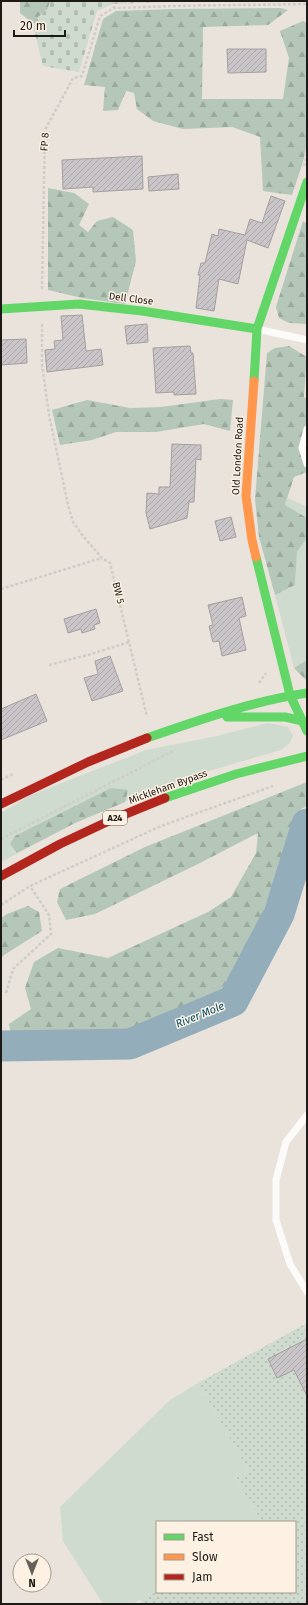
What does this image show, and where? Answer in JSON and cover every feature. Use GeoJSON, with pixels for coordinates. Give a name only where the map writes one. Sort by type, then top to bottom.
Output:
{"type":"FeatureCollection","features":[{"type":"Feature","properties":{"kind":"main road","name":"Old London Road"},"geometry":{"type":"LineString","coordinates":[[307,182],[257,329],[246,496],[252,540],[290,695],[304,721],[307,731]]}},
{"type":"Feature","properties":{"kind":"main road","name":"Dell Close"},"geometry":{"type":"LineString","coordinates":[[1,309],[79,304],[118,308],[257,329]]}},
{"type":"Feature","properties":{"kind":"main road"},"geometry":{"type":"LineString","coordinates":[[1,804],[92,759],[152,735],[290,695],[307,693]]}},
{"type":"Feature","properties":{"kind":"main road"},"geometry":{"type":"LineString","coordinates":[[210,717],[285,717],[304,721]]}},
{"type":"Feature","properties":{"kind":"main road","name":"Mickleham Bypass"},"geometry":{"type":"LineString","coordinates":[[1,876],[60,844],[111,820],[168,797],[236,774],[307,756]]}},
{"type":"Feature","properties":{"kind":"lane"},"geometry":{"type":"LineString","coordinates":[[257,329],[307,340]]}},
{"type":"Feature","properties":{"kind":"lane"},"geometry":{"type":"LineString","coordinates":[[307,429],[302,448],[307,464]]}},
{"type":"Feature","properties":{"kind":"lane"},"geometry":{"type":"LineString","coordinates":[[307,1115],[286,1142],[276,1180],[276,1220],[290,1264],[307,1292]]}},
{"type":"Feature","properties":{"kind":"path"},"geometry":{"type":"LineString","coordinates":[[113,1],[114,8],[307,4]]}},
{"type":"Feature","properties":{"kind":"path"},"geometry":{"type":"LineString","coordinates":[[172,1],[172,6]]}},
{"type":"Feature","properties":{"kind":"path","name":"FP 8"},"geometry":{"type":"LineString","coordinates":[[42,307],[45,130],[73,78],[82,76],[100,16],[114,8]]}},
{"type":"Feature","properties":{"kind":"path"},"geometry":{"type":"LineString","coordinates":[[302,173],[307,154]]}},
{"type":"Feature","properties":{"kind":"path","name":"BW 5"},"geometry":{"type":"LineString","coordinates":[[42,307],[42,364],[49,415],[68,505],[73,522],[83,536],[102,558],[110,563],[152,735]]}},
{"type":"Feature","properties":{"kind":"path"},"geometry":{"type":"LineString","coordinates":[[1,589],[102,558]]}},
{"type":"Feature","properties":{"kind":"path"},"geometry":{"type":"LineString","coordinates":[[48,665],[88,655],[129,642]]}},
{"type":"Feature","properties":{"kind":"path"},"geometry":{"type":"LineString","coordinates":[[256,687],[269,669]]}},
{"type":"Feature","properties":{"kind":"path"},"geometry":{"type":"LineString","coordinates":[[1,839],[178,749]]}},
{"type":"Feature","properties":{"kind":"path"},"geometry":{"type":"LineString","coordinates":[[1,780],[17,772]]}},
{"type":"Feature","properties":{"kind":"path"},"geometry":{"type":"LineString","coordinates":[[1,905],[30,886],[161,826],[278,785]]}},
{"type":"Feature","properties":{"kind":"path"},"geometry":{"type":"LineString","coordinates":[[6,993],[13,969],[51,934],[49,915],[30,886]]}},
{"type":"Feature","properties":{"kind":"green space"},"geometry":{"type":"Polygon","coordinates":[[[20,1],[50,1],[48,9],[32,22],[20,13],[20,1]]]}},
{"type":"Feature","properties":{"kind":"green space"},"geometry":{"type":"Polygon","coordinates":[[[50,1],[196,1],[113,4],[97,11],[79,72],[43,66],[32,22],[48,9],[50,1]]]}},
{"type":"Feature","properties":{"kind":"green space"},"geometry":{"type":"Polygon","coordinates":[[[281,8],[288,10],[268,25],[203,27],[202,99],[283,99],[289,58],[280,31],[303,21],[307,23],[307,144],[303,162],[292,195],[263,191],[260,137],[232,127],[183,129],[153,121],[137,109],[134,93],[126,91],[118,110],[103,111],[105,87],[84,85],[103,19],[116,11],[281,8]]]}},
{"type":"Feature","properties":{"kind":"green space"},"geometry":{"type":"Polygon","coordinates":[[[48,188],[74,193],[89,204],[79,225],[88,232],[97,221],[113,217],[133,230],[136,261],[125,304],[82,298],[48,290],[48,188]]]}},
{"type":"Feature","properties":{"kind":"green space"},"geometry":{"type":"Polygon","coordinates":[[[303,221],[307,224],[307,324],[289,323],[279,318],[276,307],[303,221]]]}},
{"type":"Feature","properties":{"kind":"green space"},"geometry":{"type":"Polygon","coordinates":[[[289,346],[307,357],[304,397],[307,399],[307,472],[294,477],[285,505],[307,518],[307,538],[297,552],[295,585],[275,595],[259,537],[255,499],[267,353],[275,348],[289,346]]]}},
{"type":"Feature","properties":{"kind":"green space"},"geometry":{"type":"Polygon","coordinates":[[[220,399],[233,400],[230,431],[204,424],[156,432],[116,432],[92,440],[60,445],[52,410],[87,400],[130,408],[161,407],[220,399]]]}},
{"type":"Feature","properties":{"kind":"green space"},"geometry":{"type":"Polygon","coordinates":[[[288,498],[307,507],[307,518],[285,505],[288,498]]]}},
{"type":"Feature","properties":{"kind":"green space"},"geometry":{"type":"Polygon","coordinates":[[[307,538],[307,660],[294,668],[275,595],[295,585],[297,552],[307,538]]]}},
{"type":"Feature","properties":{"kind":"green space"},"geometry":{"type":"Polygon","coordinates":[[[307,660],[307,679],[306,680],[294,668],[307,660]]]}},
{"type":"Feature","properties":{"kind":"green space"},"geometry":{"type":"Polygon","coordinates":[[[268,723],[288,727],[293,735],[290,743],[281,750],[202,773],[140,795],[75,823],[1,862],[1,813],[31,795],[146,750],[217,736],[268,723]]]}},
{"type":"Feature","properties":{"kind":"green space"},"geometry":{"type":"Polygon","coordinates":[[[307,782],[307,806],[301,809],[257,929],[221,990],[123,1034],[11,1036],[9,1024],[31,1009],[25,988],[34,962],[58,948],[108,958],[208,912],[231,897],[256,853],[258,833],[95,914],[66,920],[57,902],[60,889],[145,847],[307,782]]]}},
{"type":"Feature","properties":{"kind":"green space"},"geometry":{"type":"Polygon","coordinates":[[[111,788],[128,790],[125,802],[75,823],[17,853],[10,844],[15,836],[111,788]]]}},
{"type":"Feature","properties":{"kind":"green space"},"geometry":{"type":"Polygon","coordinates":[[[28,906],[39,912],[42,931],[4,955],[1,959],[1,918],[7,914],[28,906]]]}},
{"type":"Feature","properties":{"kind":"green space"},"geometry":{"type":"Polygon","coordinates":[[[307,1323],[307,1604],[142,1604],[140,1600],[156,1591],[156,1593],[296,1593],[296,1521],[261,1521],[235,1478],[249,1471],[198,1383],[307,1323]]]}},
{"type":"Feature","properties":{"kind":"green space"},"geometry":{"type":"Polygon","coordinates":[[[198,1383],[249,1471],[235,1478],[261,1521],[156,1521],[156,1591],[133,1604],[103,1604],[63,1541],[60,1507],[170,1400],[198,1383]]]}},
{"type":"Feature","properties":{"kind":"building"},"geometry":{"type":"Polygon","coordinates":[[[227,49],[266,49],[266,72],[228,73],[227,49]]]}},
{"type":"Feature","properties":{"kind":"building"},"geometry":{"type":"Polygon","coordinates":[[[142,156],[143,189],[93,192],[93,187],[63,189],[62,160],[142,156]]]}},
{"type":"Feature","properties":{"kind":"building"},"geometry":{"type":"Polygon","coordinates":[[[178,174],[179,189],[149,191],[148,177],[178,174]]]}},
{"type":"Feature","properties":{"kind":"building"},"geometry":{"type":"Polygon","coordinates":[[[271,196],[285,201],[268,248],[247,240],[238,284],[219,279],[214,311],[196,308],[200,275],[198,275],[201,263],[205,263],[212,234],[218,236],[219,229],[245,235],[250,219],[262,223],[271,196]]]}},
{"type":"Feature","properties":{"kind":"building"},"geometry":{"type":"Polygon","coordinates":[[[82,315],[86,351],[101,349],[103,365],[47,372],[45,350],[55,349],[54,341],[63,340],[61,316],[82,315]]]}},
{"type":"Feature","properties":{"kind":"building"},"geometry":{"type":"Polygon","coordinates":[[[147,324],[148,342],[127,344],[125,326],[147,324]]]}},
{"type":"Feature","properties":{"kind":"building"},"geometry":{"type":"Polygon","coordinates":[[[26,339],[27,363],[1,365],[1,340],[26,339]]]}},
{"type":"Feature","properties":{"kind":"building"},"geometry":{"type":"Polygon","coordinates":[[[190,346],[191,353],[193,353],[196,394],[174,395],[174,392],[156,393],[153,348],[190,346]]]}},
{"type":"Feature","properties":{"kind":"building"},"geometry":{"type":"Polygon","coordinates":[[[172,444],[201,445],[201,460],[196,459],[194,502],[189,502],[187,518],[150,529],[146,513],[147,493],[159,494],[159,487],[170,487],[172,444]]]}},
{"type":"Feature","properties":{"kind":"building"},"geometry":{"type":"Polygon","coordinates":[[[231,517],[236,537],[220,541],[215,521],[231,517]]]}},
{"type":"Feature","properties":{"kind":"building"},"geometry":{"type":"Polygon","coordinates":[[[242,597],[246,616],[239,618],[246,650],[222,656],[219,641],[213,642],[209,626],[213,625],[208,605],[242,597]]]}},
{"type":"Feature","properties":{"kind":"building"},"geometry":{"type":"Polygon","coordinates":[[[96,609],[100,623],[94,625],[95,629],[82,633],[81,629],[68,633],[64,619],[96,609]]]}},
{"type":"Feature","properties":{"kind":"building"},"geometry":{"type":"Polygon","coordinates":[[[110,656],[123,691],[92,701],[84,678],[98,674],[95,661],[110,656]]]}},
{"type":"Feature","properties":{"kind":"building"},"geometry":{"type":"Polygon","coordinates":[[[36,694],[47,721],[1,740],[1,709],[36,694]]]}},
{"type":"Feature","properties":{"kind":"building"},"geometry":{"type":"Polygon","coordinates":[[[307,1339],[307,1396],[294,1370],[277,1378],[268,1359],[307,1339]]]}},
{"type":"Feature","properties":{"kind":"waterway","name":"River Mole"},"geometry":{"type":"LineString","coordinates":[[1,1046],[130,1044],[233,1001],[279,914],[307,824]]}},
{"type":"Feature","properties":{"kind":"traffic: fast"},"geometry":{"type":"LineString","coordinates":[[254,381],[257,329],[307,182]]}},
{"type":"Feature","properties":{"kind":"traffic: fast"},"geometry":{"type":"LineString","coordinates":[[1,309],[79,304],[142,311],[257,329]]}},
{"type":"Feature","properties":{"kind":"traffic: fast"},"geometry":{"type":"LineString","coordinates":[[256,557],[290,695],[307,731]]}},
{"type":"Feature","properties":{"kind":"traffic: fast"},"geometry":{"type":"LineString","coordinates":[[147,738],[246,706],[287,696],[307,693]]}},
{"type":"Feature","properties":{"kind":"traffic: fast"},"geometry":{"type":"LineString","coordinates":[[227,717],[285,717],[307,722]]}},
{"type":"Feature","properties":{"kind":"traffic: fast"},"geometry":{"type":"LineString","coordinates":[[165,798],[236,774],[307,756]]}},
{"type":"Feature","properties":{"kind":"traffic: slow"},"geometry":{"type":"LineString","coordinates":[[254,381],[246,496],[256,557]]}},
{"type":"Feature","properties":{"kind":"traffic: jam"},"geometry":{"type":"LineString","coordinates":[[1,804],[88,762],[147,738]]}},
{"type":"Feature","properties":{"kind":"traffic: jam"},"geometry":{"type":"LineString","coordinates":[[1,876],[60,844],[111,820],[165,798]]}}]}
